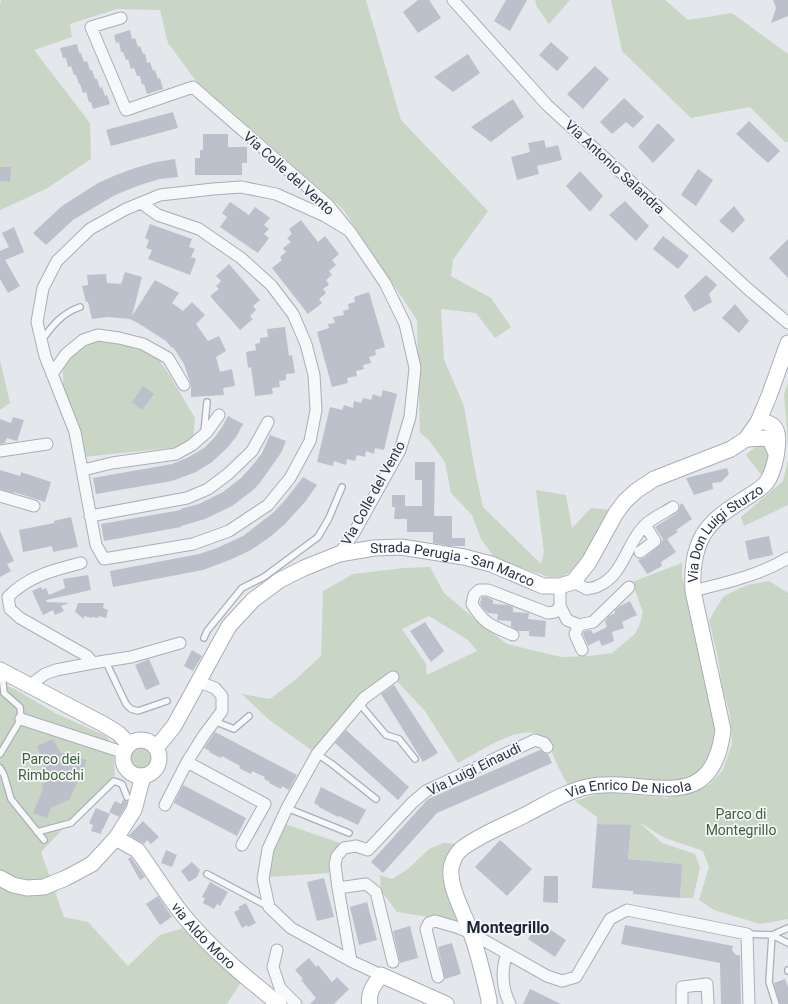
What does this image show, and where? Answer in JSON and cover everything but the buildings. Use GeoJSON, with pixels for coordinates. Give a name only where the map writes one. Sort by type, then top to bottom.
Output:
{"type":"FeatureCollection","features":[{"type":"Feature","properties":{"kind":"street","name":"Via Antonio Salandra"},"geometry":{"type":"LineString","coordinates":[[453,0],[547,105],[748,290],[788,323]]}},
{"type":"Feature","properties":{"kind":"street","name":"Via Colle del Vento"},"geometry":{"type":"LineString","coordinates":[[121,18],[91,27],[126,110],[193,86],[328,205],[348,230],[385,283],[405,324],[415,368],[410,417],[400,450],[354,533],[339,554]]}},
{"type":"Feature","properties":{"kind":"street"},"geometry":{"type":"LineString","coordinates":[[141,203],[158,215],[199,229],[241,258],[271,285],[293,314],[306,344],[314,375],[316,410],[310,441],[290,478],[268,505],[229,531],[193,544],[104,559],[96,545],[75,432],[45,356],[37,322],[43,288],[57,261],[90,229],[126,209],[160,194],[242,188],[276,194],[319,213],[348,230]]}},
{"type":"Feature","properties":{"kind":"street"},"geometry":{"type":"LineString","coordinates":[[52,374],[66,354],[83,340],[98,335],[120,338],[143,344],[168,358],[184,385]]}},
{"type":"Feature","properties":{"kind":"street"},"geometry":{"type":"LineString","coordinates":[[513,635],[490,625],[479,616],[472,604],[474,595],[479,590],[488,590],[548,613],[555,612],[560,606],[567,584],[589,562],[616,514],[625,501],[636,491],[654,479],[731,449],[746,439],[758,422],[788,343]]}},
{"type":"Feature","properties":{"kind":"street","name":"Via Don Luigi Sturzo"},"geometry":{"type":"LineString","coordinates":[[769,396],[774,407],[777,422],[774,466],[771,475],[765,484],[721,514],[710,524],[702,536],[694,557],[692,574],[694,592],[776,565],[788,558]]}},
{"type":"Feature","properties":{"kind":"street"},"geometry":{"type":"LineString","coordinates":[[82,470],[112,463],[176,454],[192,445],[204,435],[219,415]]}},
{"type":"Feature","properties":{"kind":"street"},"geometry":{"type":"LineString","coordinates":[[90,516],[187,498],[208,489],[228,474],[252,451],[268,422]]}},
{"type":"Feature","properties":{"kind":"street"},"geometry":{"type":"LineString","coordinates":[[758,422],[775,442]]}},
{"type":"Feature","properties":{"kind":"street"},"geometry":{"type":"LineString","coordinates":[[746,439],[765,438],[775,442]]}},
{"type":"Feature","properties":{"kind":"street"},"geometry":{"type":"LineString","coordinates":[[0,452],[47,444]]}},
{"type":"Feature","properties":{"kind":"street"},"geometry":{"type":"LineString","coordinates":[[0,496],[34,506]]}},
{"type":"Feature","properties":{"kind":"street"},"geometry":{"type":"LineString","coordinates":[[567,584],[587,589],[599,586],[605,582],[618,568],[634,540],[645,525],[673,507]]}},
{"type":"Feature","properties":{"kind":"street"},"geometry":{"type":"LineString","coordinates":[[640,552],[655,541],[645,525]]}},
{"type":"Feature","properties":{"kind":"street","name":"Strada Perugia - San Marco"},"geometry":{"type":"LineString","coordinates":[[157,747],[174,726],[229,626],[253,600],[280,580],[304,568],[339,554],[374,548],[401,547],[464,557],[491,564],[543,586],[567,584]]}},
{"type":"Feature","properties":{"kind":"street"},"geometry":{"type":"LineString","coordinates":[[81,563],[46,572],[17,587],[8,597],[10,609],[20,618],[87,656],[93,662]]}},
{"type":"Feature","properties":{"kind":"street"},"geometry":{"type":"LineString","coordinates":[[560,606],[567,620],[579,625],[593,622],[629,587]]}},
{"type":"Feature","properties":{"kind":"street","name":"Via Enrico De Nicola"},"geometry":{"type":"LineString","coordinates":[[489,1004],[484,977],[472,933],[457,898],[451,874],[452,864],[456,854],[462,848],[495,829],[570,792],[603,786],[664,790],[687,787],[700,780],[710,770],[722,743],[723,730],[694,592]]}},
{"type":"Feature","properties":{"kind":"street"},"geometry":{"type":"LineString","coordinates":[[579,625],[576,634],[582,650]]}},
{"type":"Feature","properties":{"kind":"street"},"geometry":{"type":"LineString","coordinates":[[30,685],[45,674],[56,670],[131,656],[180,643]]}},
{"type":"Feature","properties":{"kind":"street"},"geometry":{"type":"LineString","coordinates":[[1,671],[103,724],[118,733],[129,744]]}},
{"type":"Feature","properties":{"kind":"street"},"geometry":{"type":"LineString","coordinates":[[393,677],[359,703],[317,754],[287,808],[268,849],[262,879],[269,907],[291,928],[351,961],[446,1004]]}},
{"type":"Feature","properties":{"kind":"street"},"geometry":{"type":"LineString","coordinates":[[165,805],[187,762],[204,735],[222,711],[222,696],[215,688],[199,682]]}},
{"type":"Feature","properties":{"kind":"street"},"geometry":{"type":"LineString","coordinates":[[22,719],[116,750]]}},
{"type":"Feature","properties":{"kind":"street"},"geometry":{"type":"LineString","coordinates":[[141,739],[152,743],[157,747],[160,759],[158,766],[149,774],[138,776],[132,774],[124,765],[123,754],[129,744],[135,740],[141,739]]}},
{"type":"Feature","properties":{"kind":"street","name":"Via Luigi Einaudi"},"geometry":{"type":"LineString","coordinates":[[351,961],[335,864],[337,856],[344,848],[356,846],[368,850],[412,803],[426,791],[535,740],[544,743],[547,747]]}},
{"type":"Feature","properties":{"kind":"street"},"geometry":{"type":"LineString","coordinates":[[187,762],[265,804],[242,845]]}},
{"type":"Feature","properties":{"kind":"street"},"geometry":{"type":"LineString","coordinates":[[0,878],[13,885],[27,888],[44,887],[66,878],[92,864],[116,838],[134,810],[143,776]]}},
{"type":"Feature","properties":{"kind":"street","name":"via Aldo Moro"},"geometry":{"type":"LineString","coordinates":[[116,838],[137,850],[142,855],[183,914],[206,940],[244,976],[279,1004]]}},
{"type":"Feature","properties":{"kind":"street"},"geometry":{"type":"LineString","coordinates":[[338,888],[366,884],[376,892],[393,962]]}},
{"type":"Feature","properties":{"kind":"street"},"geometry":{"type":"LineString","coordinates":[[438,977],[426,929],[429,923],[435,921],[472,933],[547,976],[562,981],[576,977],[610,919],[627,910],[747,934],[749,1004]]}},
{"type":"Feature","properties":{"kind":"street"},"geometry":{"type":"LineString","coordinates":[[276,950],[273,966],[280,988],[296,1004]]}},
{"type":"Feature","properties":{"kind":"street"},"geometry":{"type":"LineString","coordinates":[[507,954],[504,962],[503,979],[506,998],[510,1004]]}},
{"type":"Feature","properties":{"kind":"street"},"geometry":{"type":"LineString","coordinates":[[370,1004],[371,990],[381,975]]}},
{"type":"Feature","properties":{"kind":"street"},"geometry":{"type":"LineString","coordinates":[[682,1004],[682,987],[707,984],[708,1004]]}},
{"type":"Feature","properties":{"kind":"lane"},"geometry":{"type":"LineString","coordinates":[[41,342],[54,324],[70,310],[80,307]]}},
{"type":"Feature","properties":{"kind":"lane"},"geometry":{"type":"LineString","coordinates":[[204,435],[207,402]]}},
{"type":"Feature","properties":{"kind":"lane"},"geometry":{"type":"LineString","coordinates":[[204,638],[207,631],[242,588],[264,577],[318,537],[329,518],[342,487]]}},
{"type":"Feature","properties":{"kind":"lane"},"geometry":{"type":"LineString","coordinates":[[105,660],[126,704],[131,709],[138,711],[167,701]]}},
{"type":"Feature","properties":{"kind":"lane"},"geometry":{"type":"LineString","coordinates":[[0,754],[22,719],[20,707],[4,693],[1,671]]}},
{"type":"Feature","properties":{"kind":"lane"},"geometry":{"type":"LineString","coordinates":[[359,703],[386,735],[400,739],[415,759]]}},
{"type":"Feature","properties":{"kind":"lane"},"geometry":{"type":"LineString","coordinates":[[214,721],[234,728],[249,716]]}},
{"type":"Feature","properties":{"kind":"lane"},"geometry":{"type":"LineString","coordinates":[[317,754],[332,764],[376,800]]}},
{"type":"Feature","properties":{"kind":"lane"},"geometry":{"type":"LineString","coordinates":[[0,768],[4,775],[11,800],[44,840]]}},
{"type":"Feature","properties":{"kind":"lane"},"geometry":{"type":"LineString","coordinates":[[37,832],[71,823],[114,781],[122,784],[127,797]]}},
{"type":"Feature","properties":{"kind":"lane"},"geometry":{"type":"LineString","coordinates":[[287,808],[349,833]]}},
{"type":"Feature","properties":{"kind":"lane"},"geometry":{"type":"LineString","coordinates":[[207,874],[269,907]]}},
{"type":"Feature","properties":{"kind":"lane"},"geometry":{"type":"LineString","coordinates":[[772,935],[788,928]]}},
{"type":"Feature","properties":{"kind":"lane"},"geometry":{"type":"LineString","coordinates":[[747,934],[772,935],[788,943]]}},
{"type":"Feature","properties":{"kind":"lane"},"geometry":{"type":"LineString","coordinates":[[772,935],[769,982],[776,1004]]}},
{"type":"Feature","properties":{"kind":"green space"},"geometry":{"type":"Polygon","coordinates":[[[1,0],[366,0],[401,120],[488,211],[453,260],[451,276],[491,298],[511,327],[495,338],[476,313],[441,309],[444,359],[464,406],[483,507],[541,564],[544,552],[536,490],[566,495],[572,528],[591,508],[611,510],[581,565],[562,577],[549,577],[496,560],[481,539],[472,515],[451,493],[445,462],[428,439],[420,433],[417,320],[343,209],[196,81],[168,43],[160,10],[117,9],[70,24],[72,37],[34,50],[90,123],[91,159],[46,189],[0,210],[1,0]]]}},
{"type":"Feature","properties":{"kind":"green space"},"geometry":{"type":"Polygon","coordinates":[[[535,0],[570,0],[549,24],[537,7],[535,0]]]}},
{"type":"Feature","properties":{"kind":"green space"},"geometry":{"type":"Polygon","coordinates":[[[611,0],[665,0],[688,20],[732,13],[788,54],[788,142],[785,142],[750,107],[691,118],[622,51],[611,0]]]}},
{"type":"Feature","properties":{"kind":"green space"},"geometry":{"type":"Polygon","coordinates":[[[100,340],[125,344],[156,355],[195,418],[193,438],[179,447],[84,457],[63,388],[63,367],[79,349],[100,340]]]}},
{"type":"Feature","properties":{"kind":"green space"},"geometry":{"type":"Polygon","coordinates":[[[0,360],[10,403],[0,410],[0,360]]]}},
{"type":"Feature","properties":{"kind":"green space"},"geometry":{"type":"Polygon","coordinates":[[[788,382],[788,444],[784,395],[788,382]]]}},
{"type":"Feature","properties":{"kind":"green space"},"geometry":{"type":"Polygon","coordinates":[[[761,442],[772,454],[763,477],[746,455],[761,442]]]}},
{"type":"Feature","properties":{"kind":"green space"},"geometry":{"type":"Polygon","coordinates":[[[788,460],[788,505],[744,526],[741,517],[783,481],[788,460]]]}},
{"type":"Feature","properties":{"kind":"green space"},"geometry":{"type":"Polygon","coordinates":[[[682,563],[682,576],[718,729],[709,766],[682,784],[571,790],[559,769],[547,742],[539,735],[529,732],[517,734],[490,745],[458,763],[425,711],[393,677],[314,752],[268,719],[242,694],[270,699],[295,680],[321,656],[323,591],[353,574],[404,568],[430,567],[444,593],[507,644],[561,657],[612,653],[635,634],[640,624],[643,612],[632,582],[682,563]],[[429,616],[402,629],[426,664],[427,675],[477,651],[468,640],[429,616]]]}},
{"type":"Feature","properties":{"kind":"green space","name":"Parco di Montegrillo"},"geometry":{"type":"Polygon","coordinates":[[[769,581],[788,593],[788,919],[760,924],[714,910],[699,900],[709,867],[703,851],[665,838],[639,822],[662,843],[695,854],[700,868],[693,898],[680,898],[682,864],[628,859],[631,826],[597,824],[597,817],[575,801],[602,792],[667,798],[684,794],[709,785],[723,770],[732,743],[730,715],[722,686],[718,657],[709,621],[724,596],[747,585],[769,581]]]}},
{"type":"Feature","properties":{"kind":"green space","name":"Parco dei Rimbocchi"},"geometry":{"type":"Polygon","coordinates":[[[0,683],[15,689],[55,713],[106,736],[113,745],[115,775],[41,852],[64,917],[88,922],[128,966],[160,935],[193,925],[245,976],[227,1004],[0,1004],[0,683]]]}},
{"type":"Feature","properties":{"kind":"green space"},"geometry":{"type":"Polygon","coordinates":[[[141,744],[150,748],[154,757],[150,766],[141,770],[132,766],[128,757],[132,748],[141,744]]]}},
{"type":"Feature","properties":{"kind":"green space"},"geometry":{"type":"Polygon","coordinates":[[[285,824],[340,843],[329,873],[268,877],[272,850],[285,824]]]}},
{"type":"Feature","properties":{"kind":"green space"},"geometry":{"type":"Polygon","coordinates":[[[443,843],[459,844],[449,857],[460,922],[397,912],[381,891],[380,875],[392,879],[408,869],[429,849],[443,843]]]}},
{"type":"Feature","properties":{"kind":"district","name":"Montegrillo"},"geometry":{"type":"Point","coordinates":[508,927]}}]}
